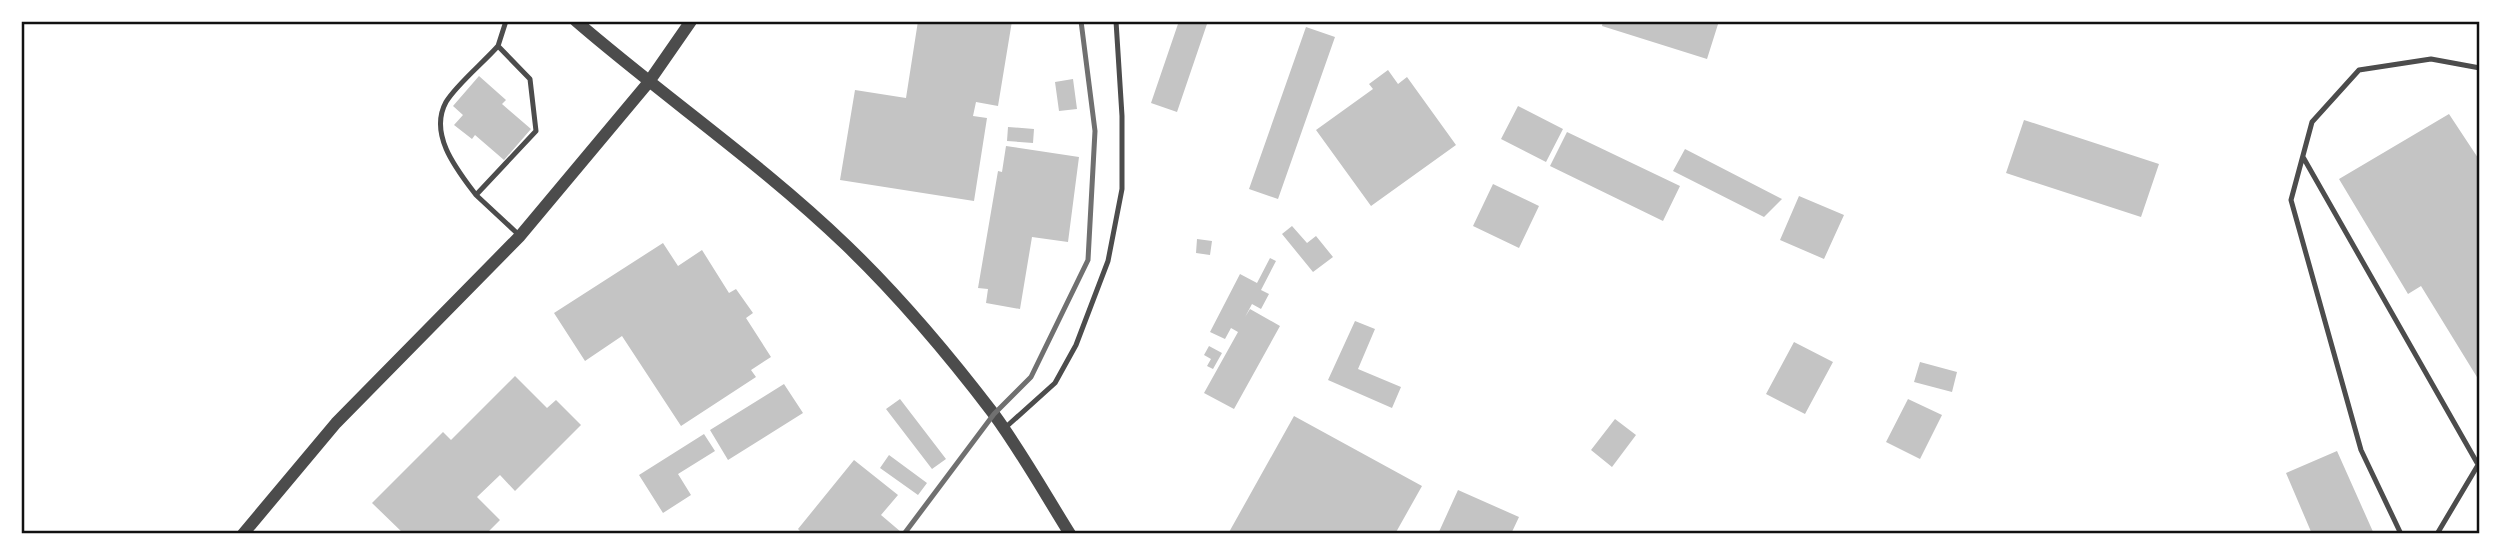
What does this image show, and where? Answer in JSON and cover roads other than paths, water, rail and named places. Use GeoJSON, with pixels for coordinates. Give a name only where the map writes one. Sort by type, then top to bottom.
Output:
{"type":"FeatureCollection","features":[{"type":"Feature","properties":{"kind":"street"},"geometry":{"type":"LineString","coordinates":[[576,21],[648,83],[809,210],[848,247],[906,308],[1004,429],[1070,534]]}},
{"type":"Feature","properties":{"kind":"street"},"geometry":{"type":"LineString","coordinates":[[243,534],[336,423],[520,236],[648,83],[691,21]]}},
{"type":"Feature","properties":{"kind":"lane"},"geometry":{"type":"LineString","coordinates":[[506,21],[498,46],[446,103],[441,126],[450,160],[476,195],[520,236]]}},
{"type":"Feature","properties":{"kind":"lane"},"geometry":{"type":"LineString","coordinates":[[1004,429],[1055,383],[1076,345],[1108,261],[1122,189],[1122,116],[1116,21]]}},
{"type":"Feature","properties":{"kind":"lane"},"geometry":{"type":"LineString","coordinates":[[476,195],[536,131],[530,79],[498,46]]}},
{"type":"Feature","properties":{"kind":"lane"},"geometry":{"type":"LineString","coordinates":[[2401,534],[2361,450],[2291,200],[2312,122],[2359,70],[2431,59],[2480,68]]}},
{"type":"Feature","properties":{"kind":"lane"},"geometry":{"type":"LineString","coordinates":[[2303,156],[2479,466],[2437,534]]}},
{"type":"Feature","properties":{"kind":"railway"},"geometry":{"type":"LineString","coordinates":[[904,534],[994,414],[1031,377],[1088,260],[1095,131],[1081,21]]}}]}
